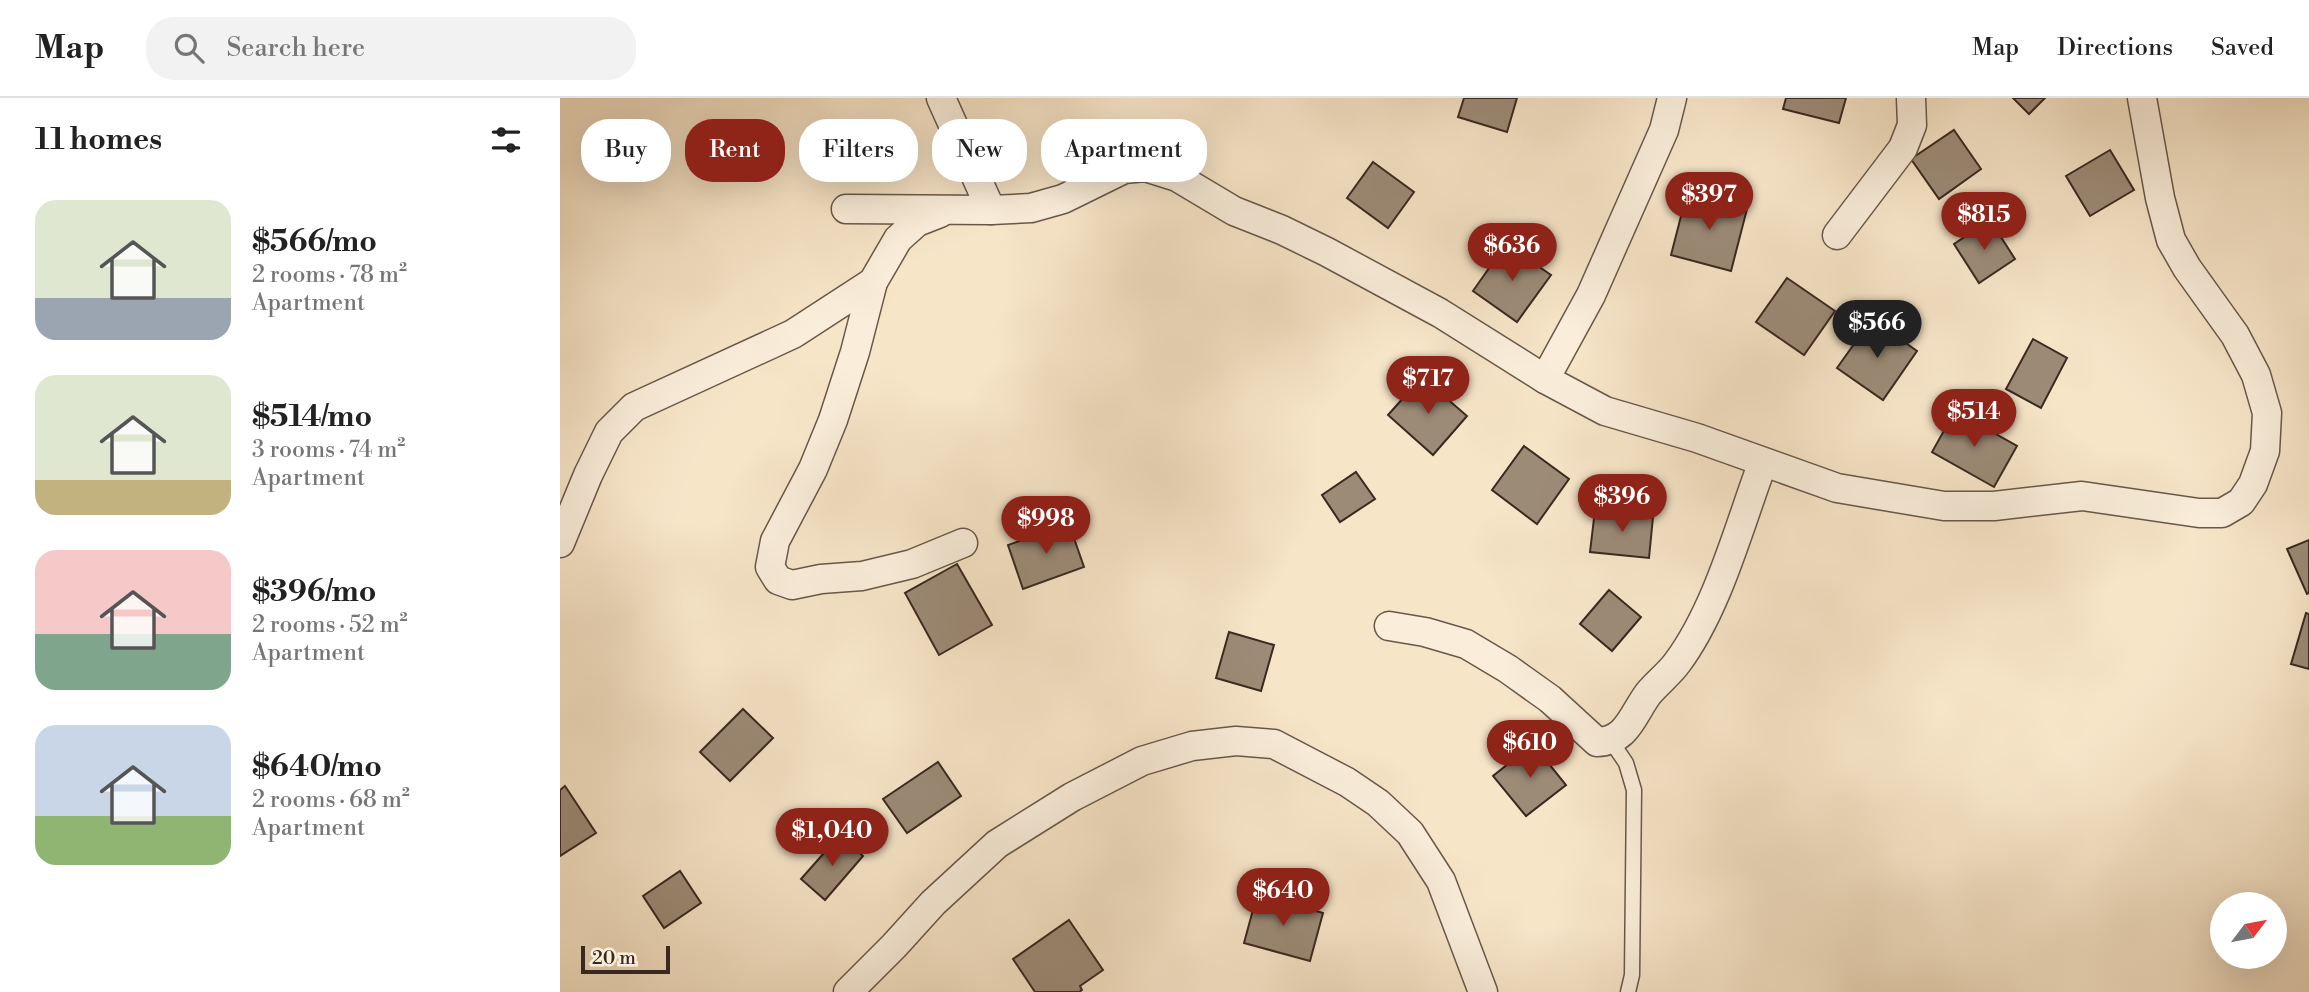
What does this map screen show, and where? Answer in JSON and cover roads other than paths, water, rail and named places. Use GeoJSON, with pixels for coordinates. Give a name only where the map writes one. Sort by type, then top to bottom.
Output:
{"type":"FeatureCollection","features":[{"type":"Feature","properties":{"kind":"street"},"geometry":{"type":"LineString","coordinates":[[941,98],[991,210]]}},
{"type":"Feature","properties":{"kind":"street"},"geometry":{"type":"LineString","coordinates":[[1545,379],[1591,295],[1664,130],[1672,98]]}},
{"type":"Feature","properties":{"kind":"street"},"geometry":{"type":"LineString","coordinates":[[1837,235],[1903,148],[1912,125],[1911,98]]}},
{"type":"Feature","properties":{"kind":"street"},"geometry":{"type":"LineString","coordinates":[[846,209],[1031,208],[1063,200],[1124,169],[1145,166],[1177,177],[1234,211],[1282,230],[1326,252],[1440,313],[1545,379],[1605,411],[1697,438],[1837,488],[1944,506],[1994,506],[2081,496],[2199,513],[2222,513],[2241,502],[2253,484],[2265,451],[2267,413],[2256,375],[2235,335],[2187,268],[2171,240],[2141,98]]}},
{"type":"Feature","properties":{"kind":"street"},"geometry":{"type":"LineString","coordinates":[[946,210],[917,222],[898,239],[873,282],[855,352],[833,420],[813,469],[775,541],[770,567],[778,580],[792,585],[821,579],[862,576],[912,564],[963,543]]}},
{"type":"Feature","properties":{"kind":"street"},"geometry":{"type":"LineString","coordinates":[[560,542],[609,432],[634,407],[793,334],[873,282]]}},
{"type":"Feature","properties":{"kind":"street"},"geometry":{"type":"LineString","coordinates":[[1389,626],[1425,632],[1466,644],[1550,699],[1597,742],[1611,741],[1627,728],[1649,693],[1676,664],[1695,634],[1716,589],[1763,462]]}},
{"type":"Feature","properties":{"kind":"street"},"geometry":{"type":"LineString","coordinates":[[848,992],[933,903],[998,844],[1072,797],[1142,761],[1192,746],[1236,741],[1274,744],[1347,782],[1378,803],[1410,833],[1441,881],[1483,992]]}},
{"type":"Feature","properties":{"kind":"lane"},"geometry":{"type":"LineString","coordinates":[[1611,741],[1626,763],[1634,790],[1632,975],[1628,992]]}}]}
